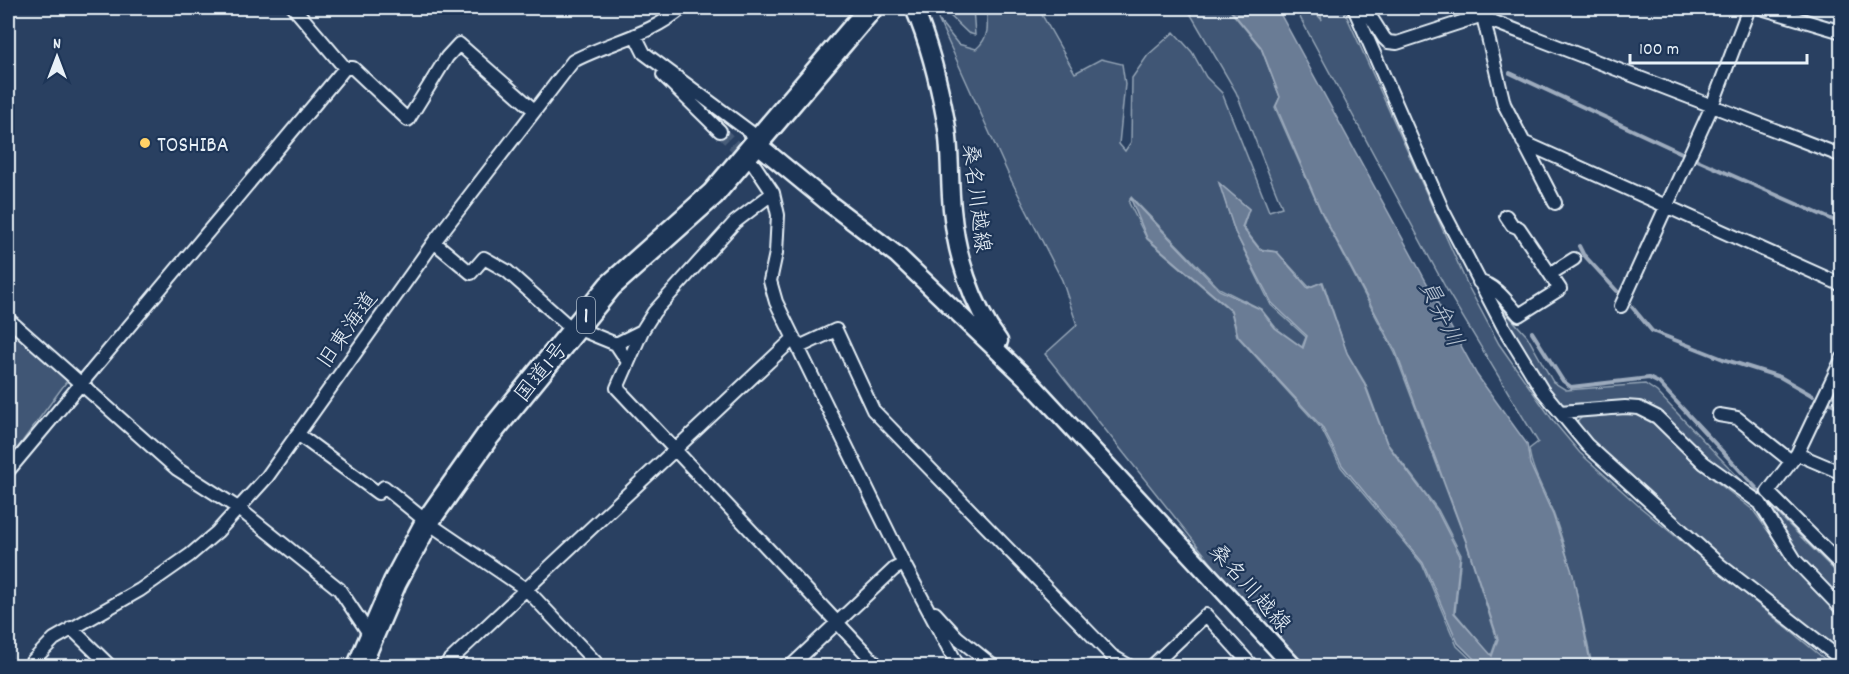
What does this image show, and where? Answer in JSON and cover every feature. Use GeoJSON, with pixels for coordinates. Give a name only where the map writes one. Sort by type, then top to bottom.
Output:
{"type":"FeatureCollection","features":[{"type":"Feature","properties":{"kind":"highway","name":"国道1号"},"geometry":{"type":"LineString","coordinates":[[359,666],[370,635],[427,522],[487,437],[609,286],[714,194],[871,8]]}},
{"type":"Feature","properties":{"kind":"main road","name":"桑名川越線"},"geometry":{"type":"LineString","coordinates":[[914,8],[932,60],[946,122],[951,207],[957,243],[975,300],[989,328],[1028,380]]}},
{"type":"Feature","properties":{"kind":"main road","name":"桑名川越線"},"geometry":{"type":"LineString","coordinates":[[759,142],[830,204],[897,255],[1028,380],[1293,666]]}},
{"type":"Feature","properties":{"kind":"street"},"geometry":{"type":"LineString","coordinates":[[294,8],[345,68],[353,68],[408,120],[447,57],[459,44],[534,110]]}},
{"type":"Feature","properties":{"kind":"street","name":"旧東海道"},"geometry":{"type":"LineString","coordinates":[[28,666],[54,639],[140,590],[190,555],[267,477],[434,242],[573,61],[599,48],[659,26],[682,8]]}},
{"type":"Feature","properties":{"kind":"street"},"geometry":{"type":"LineString","coordinates":[[1354,8],[1406,131],[1479,282],[1542,390],[1587,445],[1720,565],[1842,660]]}},
{"type":"Feature","properties":{"kind":"street"},"geometry":{"type":"LineString","coordinates":[[1365,8],[1384,38],[1388,42],[1397,43],[1483,14],[1842,156]]}},
{"type":"Feature","properties":{"kind":"street"},"geometry":{"type":"LineString","coordinates":[[1621,306],[1712,106],[1749,8]]}},
{"type":"Feature","properties":{"kind":"street"},"geometry":{"type":"LineString","coordinates":[[1761,8],[1842,32]]}},
{"type":"Feature","properties":{"kind":"street"},"geometry":{"type":"LineString","coordinates":[[1483,14],[1504,104],[1555,203]]}},
{"type":"Feature","properties":{"kind":"street"},"geometry":{"type":"LineString","coordinates":[[635,35],[644,52],[720,131]]}},
{"type":"Feature","properties":{"kind":"street"},"geometry":{"type":"LineString","coordinates":[[644,52],[759,142]]}},
{"type":"Feature","properties":{"kind":"street"},"geometry":{"type":"LineString","coordinates":[[8,471],[345,68]]}},
{"type":"Feature","properties":{"kind":"street"},"geometry":{"type":"LineString","coordinates":[[1523,142],[1842,285]]}},
{"type":"Feature","properties":{"kind":"street"},"geometry":{"type":"LineString","coordinates":[[755,166],[773,193],[778,215],[776,254],[770,281],[796,343],[904,564],[958,666]]}},
{"type":"Feature","properties":{"kind":"street"},"geometry":{"type":"LineString","coordinates":[[773,193],[735,222],[654,312],[642,331],[617,388],[879,666]]}},
{"type":"Feature","properties":{"kind":"street"},"geometry":{"type":"LineString","coordinates":[[1479,282],[1488,284],[1497,291],[1519,315],[1560,289],[1519,228],[1512,225],[1506,216]]}},
{"type":"Feature","properties":{"kind":"street"},"geometry":{"type":"LineString","coordinates":[[434,242],[471,273],[484,258],[507,271],[575,328],[616,344],[628,362]]}},
{"type":"Feature","properties":{"kind":"street"},"geometry":{"type":"LineString","coordinates":[[1550,274],[1574,259]]}},
{"type":"Feature","properties":{"kind":"street"},"geometry":{"type":"LineString","coordinates":[[8,320],[177,469],[238,508],[339,589],[370,635]]}},
{"type":"Feature","properties":{"kind":"street"},"geometry":{"type":"LineString","coordinates":[[444,666],[675,449],[796,343],[836,330],[873,410],[1112,656],[1129,666]]}},
{"type":"Feature","properties":{"kind":"street"},"geometry":{"type":"LineString","coordinates":[[616,344],[642,331]]}},
{"type":"Feature","properties":{"kind":"street"},"geometry":{"type":"LineString","coordinates":[[1760,503],[1794,458],[1842,359]]}},
{"type":"Feature","properties":{"kind":"street"},"geometry":{"type":"LineString","coordinates":[[1560,412],[1639,408],[1657,417],[1704,463],[1760,503],[1795,560],[1842,609]]}},
{"type":"Feature","properties":{"kind":"street"},"geometry":{"type":"LineString","coordinates":[[1719,415],[1737,418],[1794,458],[1842,473]]}},
{"type":"Feature","properties":{"kind":"street"},"geometry":{"type":"LineString","coordinates":[[298,435],[378,493],[384,487],[427,522],[527,590],[599,666]]}},
{"type":"Feature","properties":{"kind":"street"},"geometry":{"type":"LineString","coordinates":[[1768,492],[1842,567]]}},
{"type":"Feature","properties":{"kind":"street"},"geometry":{"type":"LineString","coordinates":[[790,666],[894,569],[904,564]]}},
{"type":"Feature","properties":{"kind":"street"},"geometry":{"type":"LineString","coordinates":[[922,599],[957,637],[993,666]]}},
{"type":"Feature","properties":{"kind":"street"},"geometry":{"type":"LineString","coordinates":[[1152,666],[1206,615],[1252,666]]}},
{"type":"Feature","properties":{"kind":"street"},"geometry":{"type":"LineString","coordinates":[[71,628],[110,666]]}},
{"type":"Feature","properties":{"kind":"shaded area"},"geometry":{"type":"Polygon","coordinates":[[[942,8],[973,8],[975,35],[968,33],[942,8]]]}},
{"type":"Feature","properties":{"kind":"shaded area"},"geometry":{"type":"Polygon","coordinates":[[[986,8],[1038,8],[1075,73],[1101,59],[1122,64],[1125,84],[1119,144],[1125,151],[1131,142],[1132,78],[1148,55],[1174,32],[1192,52],[1206,77],[1222,93],[1269,211],[1282,207],[1236,92],[1187,8],[1228,8],[1261,48],[1280,97],[1275,107],[1321,212],[1395,353],[1466,542],[1497,639],[1491,656],[1455,613],[1461,555],[1438,510],[1387,443],[1365,383],[1347,353],[1323,282],[1309,287],[1277,252],[1260,249],[1243,227],[1249,209],[1220,184],[1235,232],[1271,305],[1306,337],[1302,347],[1276,328],[1261,309],[1219,288],[1131,197],[1129,203],[1147,239],[1231,311],[1237,336],[1321,428],[1341,467],[1422,564],[1457,646],[1478,666],[1306,666],[1216,569],[1045,354],[1077,325],[1062,280],[1010,178],[938,19],[958,44],[976,49],[986,35],[986,8]]]}},
{"type":"Feature","properties":{"kind":"shaded area"},"geometry":{"type":"Polygon","coordinates":[[[1295,8],[1311,8],[1322,20],[1319,8],[1343,8],[1469,288],[1499,344],[1554,422],[1580,453],[1640,507],[1833,666],[1592,666],[1567,554],[1531,458],[1529,449],[1538,442],[1449,294],[1295,8]]]}},
{"type":"Feature","properties":{"kind":"shaded area"},"geometry":{"type":"Polygon","coordinates":[[[1488,293],[1527,336],[1553,382],[1566,390],[1645,384],[1657,392],[1745,484],[1709,464],[1653,407],[1623,401],[1562,405],[1531,367],[1488,293]]]}},
{"type":"Feature","properties":{"kind":"shaded area"},"geometry":{"type":"Polygon","coordinates":[[[8,328],[67,381],[8,461],[8,328]]]}},
{"type":"Feature","properties":{"kind":"shaded area"},"geometry":{"type":"Polygon","coordinates":[[[1632,413],[1643,415],[1659,427],[1700,469],[1753,510],[1793,566],[1841,616],[1841,653],[1726,564],[1590,442],[1576,423],[1584,415],[1632,413]]]}},
{"type":"Feature","properties":{"kind":"shaded area"},"geometry":{"type":"Polygon","coordinates":[[[1766,502],[1841,577],[1841,603],[1799,556],[1766,502]]]}},
{"type":"Feature","properties":{"kind":"water","name":"員弁川"},"geometry":{"type":"Polygon","coordinates":[[[1229,8],[1277,8],[1477,375],[1527,444],[1530,464],[1553,515],[1573,575],[1591,666],[1481,666],[1458,643],[1423,563],[1342,465],[1322,427],[1238,336],[1231,310],[1147,238],[1130,197],[1219,290],[1260,309],[1275,328],[1303,348],[1307,336],[1272,303],[1235,232],[1219,183],[1249,209],[1242,227],[1260,250],[1277,252],[1308,288],[1322,282],[1347,353],[1364,383],[1387,444],[1437,511],[1460,556],[1454,613],[1492,656],[1498,639],[1466,541],[1396,352],[1321,211],[1276,106],[1280,97],[1261,47],[1229,8]]]}},
{"type":"Feature","properties":{"kind":"waterway"},"geometry":{"type":"LineString","coordinates":[[1510,73],[1684,154]]}},
{"type":"Feature","properties":{"kind":"waterway"},"geometry":{"type":"LineString","coordinates":[[1695,159],[1842,224]]}},
{"type":"Feature","properties":{"kind":"waterway"},"geometry":{"type":"LineString","coordinates":[[1579,246],[1583,254],[1617,291]]}},
{"type":"Feature","properties":{"kind":"waterway"},"geometry":{"type":"LineString","coordinates":[[1632,307],[1652,331],[1723,359],[1780,377],[1813,396]]}},
{"type":"Feature","properties":{"kind":"waterway"},"geometry":{"type":"LineString","coordinates":[[1532,332],[1563,381],[1571,387],[1649,378],[1659,383],[1759,491]]}},
{"type":"Feature","properties":{"kind":"waterway"},"geometry":{"type":"LineString","coordinates":[[1830,403],[1842,408]]}},
{"type":"Feature","properties":{"kind":"waterway"},"geometry":{"type":"LineString","coordinates":[[1771,504],[1842,575]]}},
{"type":"Feature","properties":{"kind":"tunnel"},"geometry":{"type":"LineString","coordinates":[[720,131],[748,159]]}},
{"type":"Feature","properties":{"kind":"place","name":"TOSHIBA"},"geometry":{"type":"Point","coordinates":[145,143]}}]}
